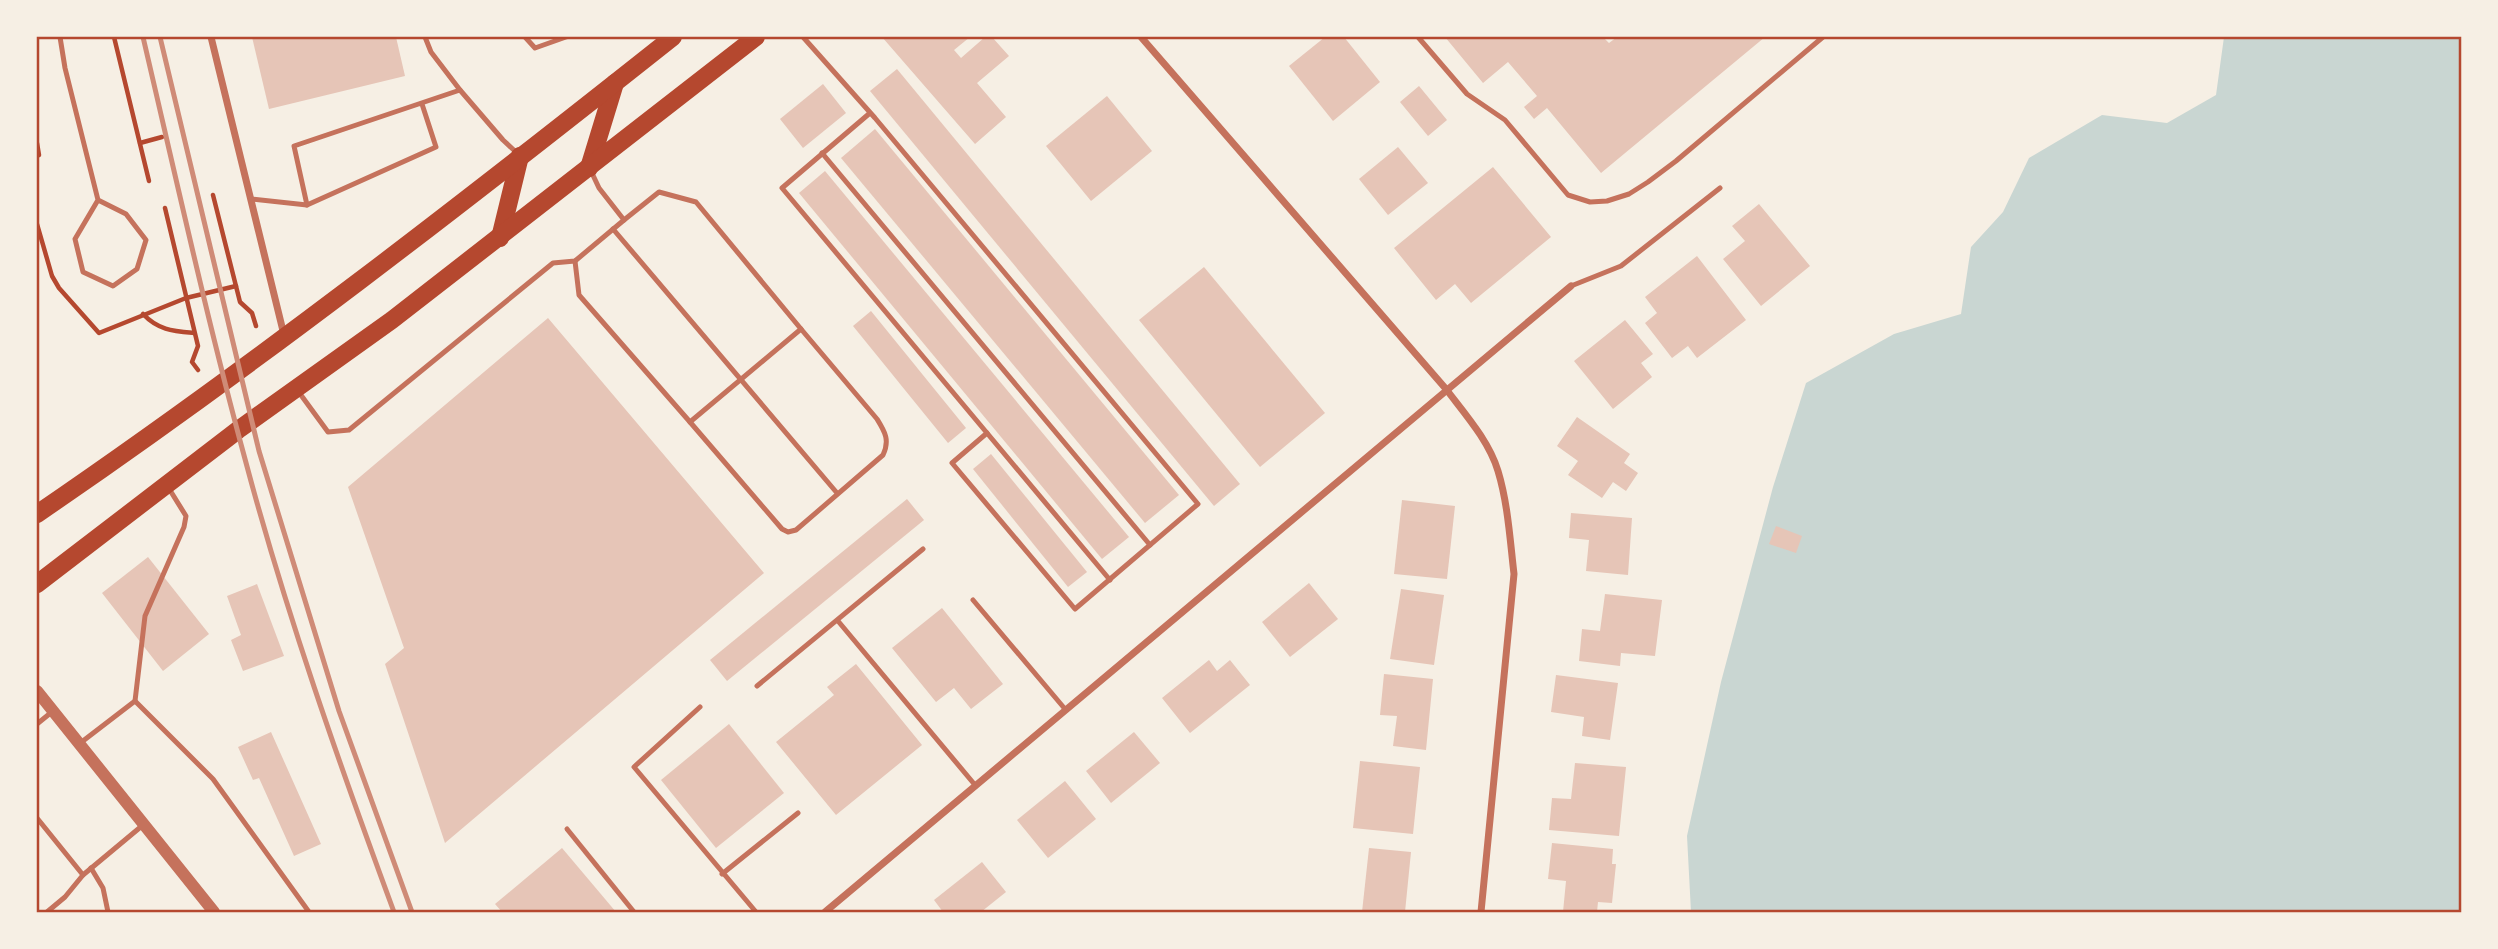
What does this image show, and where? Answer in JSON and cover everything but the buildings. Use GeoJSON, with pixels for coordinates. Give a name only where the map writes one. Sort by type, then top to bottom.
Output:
{"type":"FeatureCollection","features":[{"type":"Feature","properties":{"kind":"main road"},"geometry":{"type":"LineString","coordinates":[[37,514],[119,458],[436,223],[673,37]]}},
{"type":"Feature","properties":{"kind":"main road"},"geometry":{"type":"LineString","coordinates":[[37,584],[500,238],[757,37]]}},
{"type":"Feature","properties":{"kind":"main road"},"geometry":{"type":"LineString","coordinates":[[589,168],[615,83]]}},
{"type":"Feature","properties":{"kind":"main road"},"geometry":{"type":"LineString","coordinates":[[500,238],[520,156]]}},
{"type":"Feature","properties":{"kind":"street"},"geometry":{"type":"LineString","coordinates":[[211,37],[284,336]]}},
{"type":"Feature","properties":{"kind":"street"},"geometry":{"type":"LineString","coordinates":[[1140,37],[1446,389],[1475,426],[1498,470],[1508,520],[1514,574],[1481,912]]}},
{"type":"Feature","properties":{"kind":"street"},"geometry":{"type":"LineString","coordinates":[[825,912],[1571,286]]}},
{"type":"Feature","properties":{"kind":"street"},"geometry":{"type":"LineString","coordinates":[[37,691],[214,912]]}},
{"type":"Feature","properties":{"kind":"lane"},"geometry":{"type":"LineString","coordinates":[[60,37],[65,68],[98,201],[75,239],[83,272],[113,286],[137,269],[146,240],[126,214],[98,201]]}},
{"type":"Feature","properties":{"kind":"lane"},"geometry":{"type":"LineString","coordinates":[[425,37],[431,52],[460,90],[520,156]]}},
{"type":"Feature","properties":{"kind":"lane"},"geometry":{"type":"LineString","coordinates":[[525,37],[535,48],[566,37]]}},
{"type":"Feature","properties":{"kind":"lane"},"geometry":{"type":"LineString","coordinates":[[803,37],[1198,504],[1076,609],[952,463],[987,433]]}},
{"type":"Feature","properties":{"kind":"lane"},"geometry":{"type":"LineString","coordinates":[[1418,37],[1467,94],[1505,120],[1567,195],[1590,202],[1607,201],[1629,194],[1648,182],[1823,37]]}},
{"type":"Feature","properties":{"kind":"lane"},"geometry":{"type":"LineString","coordinates":[[307,205],[294,146],[460,90]]}},
{"type":"Feature","properties":{"kind":"lane"},"geometry":{"type":"LineString","coordinates":[[251,199],[307,205],[436,147],[422,104]]}},
{"type":"Feature","properties":{"kind":"lane"},"geometry":{"type":"LineString","coordinates":[[870,113],[782,188],[1110,580]]}},
{"type":"Feature","properties":{"kind":"lane"},"geometry":{"type":"LineString","coordinates":[[822,153],[1150,545]]}},
{"type":"Feature","properties":{"kind":"lane"},"geometry":{"type":"LineString","coordinates":[[589,168],[599,188],[624,220]]}},
{"type":"Feature","properties":{"kind":"lane"},"geometry":{"type":"LineString","coordinates":[[1571,286],[1621,266],[1720,188]]}},
{"type":"Feature","properties":{"kind":"lane"},"geometry":{"type":"LineString","coordinates":[[296,388],[328,432],[349,430],[553,263],[575,261],[659,192],[696,202],[877,419],[885,432],[887,445],[883,455],[796,530],[788,532],[782,529],[579,295],[575,261]]}},
{"type":"Feature","properties":{"kind":"lane"},"geometry":{"type":"LineString","coordinates":[[613,229],[837,494]]}},
{"type":"Feature","properties":{"kind":"lane"},"geometry":{"type":"LineString","coordinates":[[690,422],[801,328]]}},
{"type":"Feature","properties":{"kind":"lane"},"geometry":{"type":"LineString","coordinates":[[79,744],[135,701],[145,616],[184,527],[186,516],[167,485]]}},
{"type":"Feature","properties":{"kind":"lane"},"geometry":{"type":"LineString","coordinates":[[757,686],[923,549]]}},
{"type":"Feature","properties":{"kind":"lane"},"geometry":{"type":"LineString","coordinates":[[973,600],[1065,709]]}},
{"type":"Feature","properties":{"kind":"lane"},"geometry":{"type":"LineString","coordinates":[[838,621],[975,785]]}},
{"type":"Feature","properties":{"kind":"lane"},"geometry":{"type":"LineString","coordinates":[[135,701],[213,779],[309,912]]}},
{"type":"Feature","properties":{"kind":"lane"},"geometry":{"type":"LineString","coordinates":[[700,707],[634,767],[756,912]]}},
{"type":"Feature","properties":{"kind":"lane"},"geometry":{"type":"LineString","coordinates":[[37,724],[53,710]]}},
{"type":"Feature","properties":{"kind":"lane"},"geometry":{"type":"LineString","coordinates":[[722,874],[798,813]]}},
{"type":"Feature","properties":{"kind":"lane"},"geometry":{"type":"LineString","coordinates":[[37,818],[83,874]]}},
{"type":"Feature","properties":{"kind":"lane"},"geometry":{"type":"LineString","coordinates":[[47,912],[65,897],[83,874],[144,825]]}},
{"type":"Feature","properties":{"kind":"lane"},"geometry":{"type":"LineString","coordinates":[[567,829],[634,912]]}},
{"type":"Feature","properties":{"kind":"lane"},"geometry":{"type":"LineString","coordinates":[[91,869],[103,888],[108,912]]}},
{"type":"Feature","properties":{"kind":"path"},"geometry":{"type":"LineString","coordinates":[[114,37],[149,181]]}},
{"type":"Feature","properties":{"kind":"path"},"geometry":{"type":"LineString","coordinates":[[140,143],[162,137]]}},
{"type":"Feature","properties":{"kind":"path"},"geometry":{"type":"LineString","coordinates":[[37,143],[37,156]]}},
{"type":"Feature","properties":{"kind":"path"},"geometry":{"type":"LineString","coordinates":[[213,195],[240,302],[252,313],[256,326]]}},
{"type":"Feature","properties":{"kind":"path"},"geometry":{"type":"LineString","coordinates":[[165,208],[198,346],[192,362],[198,370]]}},
{"type":"Feature","properties":{"kind":"path"},"geometry":{"type":"LineString","coordinates":[[143,314],[151,323],[164,330],[194,333]]}},
{"type":"Feature","properties":{"kind":"shaded area"},"geometry":{"type":"Polygon","coordinates":[[[2224,37],[2461,37],[2461,912],[1691,912],[1687,836],[1721,682],[1773,487],[1806,383],[1894,334],[1961,314],[1971,247],[2003,212],[2029,158],[2102,115],[2167,123],[2216,95],[2224,37]]]}},
{"type":"Feature","properties":{"kind":"railway"},"geometry":{"type":"LineString","coordinates":[[143,37],[218,354],[261,517],[314,687],[394,912]]}},
{"type":"Feature","properties":{"kind":"railway"},"geometry":{"type":"LineString","coordinates":[[160,37],[259,451],[339,711],[412,912]]}}]}
